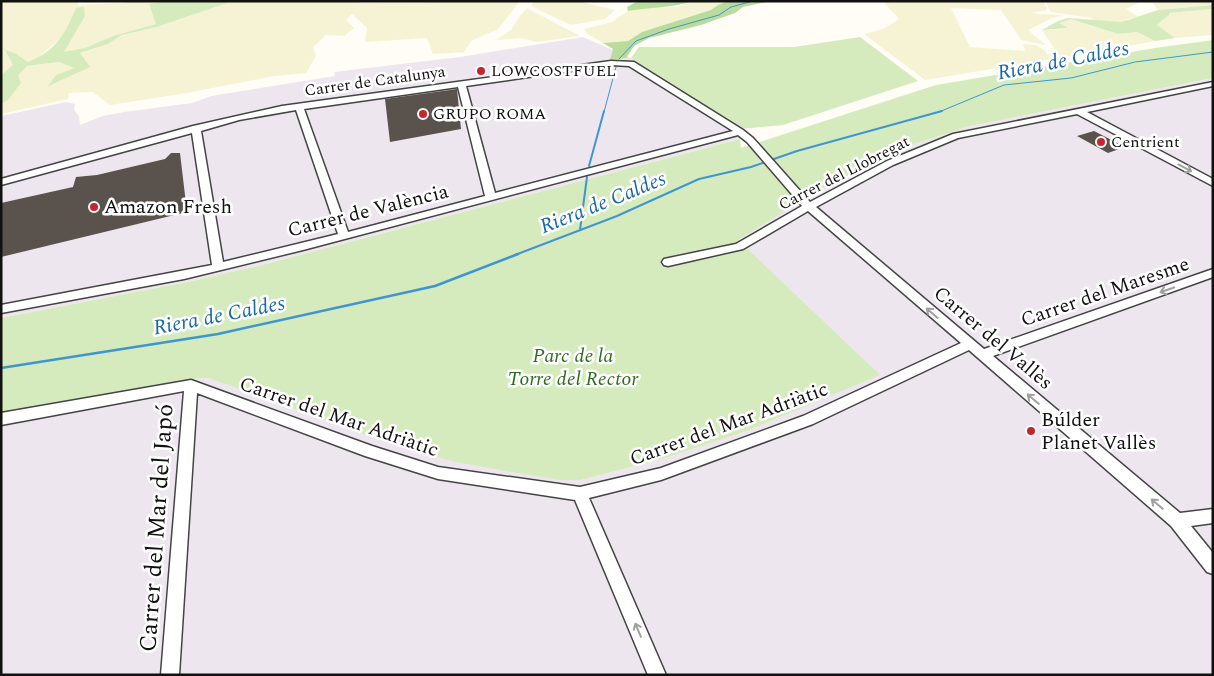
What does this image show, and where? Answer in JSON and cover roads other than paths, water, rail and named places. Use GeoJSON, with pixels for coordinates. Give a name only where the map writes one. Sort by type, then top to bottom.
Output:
{"type":"FeatureCollection","features":[{"type":"Feature","properties":{"kind":"street","name":"Carrer de Catalunya"},"geometry":{"type":"LineString","coordinates":[[1,182],[238,118],[299,107],[611,63],[625,63],[636,66],[740,132],[750,140],[783,179]]}},
{"type":"Feature","properties":{"kind":"street"},"geometry":{"type":"LineString","coordinates":[[461,84],[491,198]]}},
{"type":"Feature","properties":{"kind":"street","name":"Carrer del Llobregat"},"geometry":{"type":"LineString","coordinates":[[668,262],[739,247],[809,206],[895,160],[956,136],[1213,84]]}},
{"type":"Feature","properties":{"kind":"street"},"geometry":{"type":"LineString","coordinates":[[299,107],[344,237]]}},
{"type":"Feature","properties":{"kind":"street"},"geometry":{"type":"LineString","coordinates":[[1080,112],[1213,183]]}},
{"type":"Feature","properties":{"kind":"street"},"geometry":{"type":"LineString","coordinates":[[196,128],[218,267]]}},
{"type":"Feature","properties":{"kind":"street","name":"Carrer de València"},"geometry":{"type":"LineString","coordinates":[[1,309],[218,267],[344,237],[740,132]]}},
{"type":"Feature","properties":{"kind":"street","name":"Carrer del Vallès"},"geometry":{"type":"LineString","coordinates":[[783,179],[809,206],[1176,521],[1213,566]]}},
{"type":"Feature","properties":{"kind":"street","name":"Carrer del Maresme"},"geometry":{"type":"LineString","coordinates":[[981,355],[1213,274]]}},
{"type":"Feature","properties":{"kind":"street","name":"Carrer del Mar Adriàtic"},"geometry":{"type":"LineString","coordinates":[[191,385],[370,452],[438,473],[526,488],[580,494],[661,474],[808,420],[969,345]]}},
{"type":"Feature","properties":{"kind":"street"},"geometry":{"type":"LineString","coordinates":[[1,419],[191,385]]}},
{"type":"Feature","properties":{"kind":"street","name":"Carrer del Mar del Japó"},"geometry":{"type":"LineString","coordinates":[[170,675],[191,385]]}},
{"type":"Feature","properties":{"kind":"street"},"geometry":{"type":"LineString","coordinates":[[580,494],[657,675]]}},
{"type":"Feature","properties":{"kind":"street"},"geometry":{"type":"LineString","coordinates":[[1176,521],[1213,516]]}},
{"type":"Feature","properties":{"kind":"waterway"},"geometry":{"type":"LineString","coordinates":[[619,59],[636,41],[669,29],[719,15],[731,7],[753,1]]}},
{"type":"Feature","properties":{"kind":"waterway","name":"Riera de Caldes"},"geometry":{"type":"LineString","coordinates":[[940,111],[1004,85],[1071,78],[1135,62],[1213,52]]}},
{"type":"Feature","properties":{"kind":"waterway"},"geometry":{"type":"LineString","coordinates":[[604,112],[616,67]]}},
{"type":"Feature","properties":{"kind":"waterway"},"geometry":{"type":"LineString","coordinates":[[589,166],[604,111]]}},
{"type":"Feature","properties":{"kind":"waterway","name":"Riera de Caldes"},"geometry":{"type":"LineString","coordinates":[[515,255],[617,216],[699,179],[751,167],[797,151],[940,111]]}},
{"type":"Feature","properties":{"kind":"waterway"},"geometry":{"type":"LineString","coordinates":[[580,230],[587,177]]}},
{"type":"Feature","properties":{"kind":"waterway","name":"Riera de Caldes"},"geometry":{"type":"LineString","coordinates":[[1,368],[218,334],[435,286],[518,254]]}},
{"type":"Feature","properties":{"kind":"place","name":"LOWCOSTFUEL"},"geometry":{"type":"Point","coordinates":[481,71]}},
{"type":"Feature","properties":{"kind":"place","name":"GRUPO ROMA"},"geometry":{"type":"Point","coordinates":[423,114]}},
{"type":"Feature","properties":{"kind":"place","name":"Centrient"},"geometry":{"type":"Point","coordinates":[1101,142]}},
{"type":"Feature","properties":{"kind":"place","name":"Amazon Fresh"},"geometry":{"type":"Point","coordinates":[94,207]}},
{"type":"Feature","properties":{"kind":"place","name":"Búlder Planet Vallès"},"geometry":{"type":"Point","coordinates":[1031,431]}},
{"type":"Feature","properties":{"kind":"park label","name":"Parc de la Torre del Rector"},"geometry":{"type":"Point","coordinates":[573,368]}}]}
